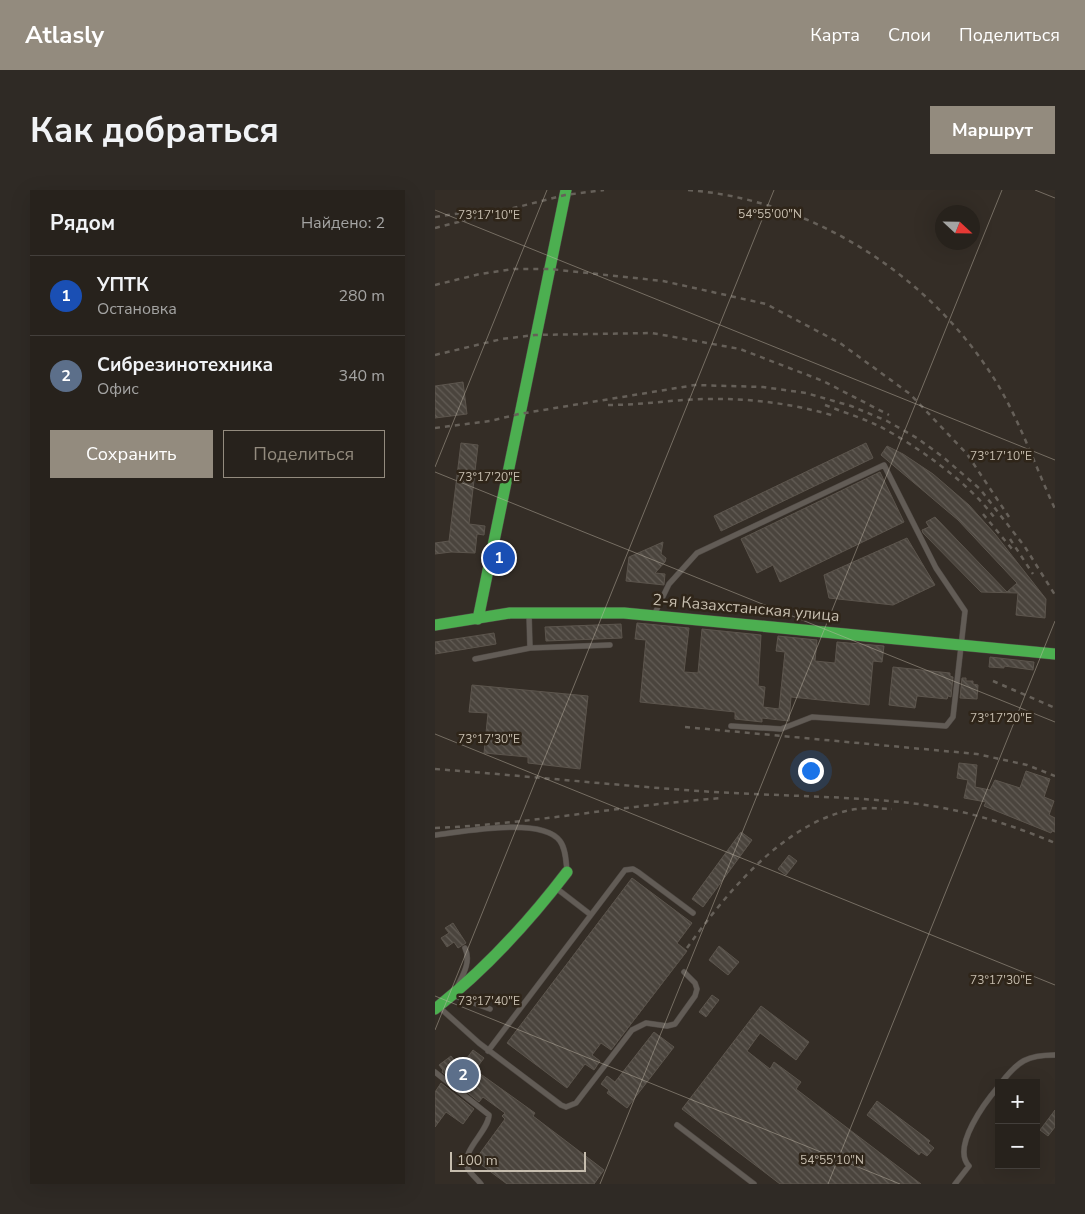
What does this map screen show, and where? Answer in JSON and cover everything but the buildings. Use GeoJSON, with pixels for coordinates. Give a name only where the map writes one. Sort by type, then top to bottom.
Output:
{"type":"FeatureCollection","features":[{"type":"Feature","properties":{"kind":"street"},"geometry":{"type":"LineString","coordinates":[[478,619],[566,190]]}},
{"type":"Feature","properties":{"kind":"street","name":"2-я Казахстанская улица"},"geometry":{"type":"LineString","coordinates":[[435,625],[510,613],[624,613],[1055,654]]}},
{"type":"Feature","properties":{"kind":"street"},"geometry":{"type":"LineString","coordinates":[[437,1008],[472,980],[522,928],[567,872]]}},
{"type":"Feature","properties":{"kind":"lane"},"geometry":{"type":"LineString","coordinates":[[653,616],[669,584],[697,553],[884,465],[936,568],[965,611],[953,717],[946,726],[812,716],[781,729],[731,726]]}},
{"type":"Feature","properties":{"kind":"lane"},"geometry":{"type":"LineString","coordinates":[[529,613],[530,648]]}},
{"type":"Feature","properties":{"kind":"lane"},"geometry":{"type":"LineString","coordinates":[[475,659],[530,648],[610,645]]}},
{"type":"Feature","properties":{"kind":"lane"},"geometry":{"type":"LineString","coordinates":[[435,835],[515,826],[545,830],[560,840],[566,857],[567,872]]}},
{"type":"Feature","properties":{"kind":"lane"},"geometry":{"type":"LineString","coordinates":[[488,1050],[625,870],[638,872],[693,913]]}},
{"type":"Feature","properties":{"kind":"lane"},"geometry":{"type":"LineString","coordinates":[[555,887],[591,915]]}},
{"type":"Feature","properties":{"kind":"lane"},"geometry":{"type":"LineString","coordinates":[[465,948],[467,962],[453,995],[490,1009]]}},
{"type":"Feature","properties":{"kind":"lane"},"geometry":{"type":"LineString","coordinates":[[437,1008],[488,1050],[566,1108],[576,1103],[633,1030],[639,1025],[646,1023],[667,1026],[675,1024],[695,996],[697,989],[695,983],[684,972]]}},
{"type":"Feature","properties":{"kind":"lane"},"geometry":{"type":"LineString","coordinates":[[1004,1079],[1023,1061],[1036,1055],[1055,1055]]}},
{"type":"Feature","properties":{"kind":"lane"},"geometry":{"type":"LineString","coordinates":[[435,1072],[489,1115],[489,1121],[469,1153],[467,1164],[469,1171],[481,1184]]}},
{"type":"Feature","properties":{"kind":"lane"},"geometry":{"type":"LineString","coordinates":[[955,1184],[969,1166],[965,1162],[964,1152],[967,1137],[973,1124],[995,1091]]}},
{"type":"Feature","properties":{"kind":"lane"},"geometry":{"type":"LineString","coordinates":[[677,1125],[754,1184]]}},
{"type":"Feature","properties":{"kind":"railway"},"geometry":{"type":"LineString","coordinates":[[435,228],[565,195],[604,190]]}},
{"type":"Feature","properties":{"kind":"railway"},"geometry":{"type":"LineString","coordinates":[[688,190],[735,197],[780,210],[824,228],[866,251],[905,278],[940,310],[971,346],[998,385],[1021,431],[1055,509]]}},
{"type":"Feature","properties":{"kind":"railway"},"geometry":{"type":"LineString","coordinates":[[435,217],[481,210]]}},
{"type":"Feature","properties":{"kind":"railway"},"geometry":{"type":"LineString","coordinates":[[435,285],[480,274],[514,269],[550,269],[663,281],[766,304],[840,343],[910,394],[967,454],[1009,517]]}},
{"type":"Feature","properties":{"kind":"railway"},"geometry":{"type":"LineString","coordinates":[[435,355],[502,339],[535,335],[652,333],[740,349],[823,381],[889,415]]}},
{"type":"Feature","properties":{"kind":"railway"},"geometry":{"type":"LineString","coordinates":[[435,428],[490,421],[519,414],[695,385],[763,387],[806,393],[851,406],[887,421],[917,438],[943,457],[980,489],[1025,547],[1055,595]]}},
{"type":"Feature","properties":{"kind":"railway"},"geometry":{"type":"LineString","coordinates":[[608,405],[679,400],[737,399],[769,402],[835,416]]}},
{"type":"Feature","properties":{"kind":"railway"},"geometry":{"type":"LineString","coordinates":[[825,405],[879,426],[925,454],[956,478],[994,517]]}},
{"type":"Feature","properties":{"kind":"railway"},"geometry":{"type":"LineString","coordinates":[[983,514],[1012,549]]}},
{"type":"Feature","properties":{"kind":"railway"},"geometry":{"type":"LineString","coordinates":[[1010,539],[1033,574]]}},
{"type":"Feature","properties":{"kind":"railway"},"geometry":{"type":"LineString","coordinates":[[993,681],[1055,708]]}},
{"type":"Feature","properties":{"kind":"railway"},"geometry":{"type":"LineString","coordinates":[[685,727],[977,754],[1027,765],[1055,776]]}},
{"type":"Feature","properties":{"kind":"railway"},"geometry":{"type":"LineString","coordinates":[[435,769],[679,790],[861,799],[928,805],[984,818],[1020,829],[1055,843]]}},
{"type":"Feature","properties":{"kind":"railway"},"geometry":{"type":"LineString","coordinates":[[435,828],[507,823],[722,798]]}},
{"type":"Feature","properties":{"kind":"railway"},"geometry":{"type":"LineString","coordinates":[[687,948],[719,906],[756,866],[777,847],[799,832],[822,819],[846,811],[863,808],[892,809]]}},
{"type":"Feature","properties":{"kind":"traffic: fast"},"geometry":{"type":"LineString","coordinates":[[478,619],[566,190]]}},
{"type":"Feature","properties":{"kind":"traffic: fast"},"geometry":{"type":"LineString","coordinates":[[435,625],[510,613],[624,613],[1055,654]]}},
{"type":"Feature","properties":{"kind":"traffic: fast"},"geometry":{"type":"LineString","coordinates":[[435,1009],[489,962],[537,909],[567,872]]}},
{"type":"Feature","properties":{"kind":"place","name":"УПТК"},"geometry":{"type":"Point","coordinates":[499,558]}},
{"type":"Feature","properties":{"kind":"place","name":"Сибрезинотехника"},"geometry":{"type":"Point","coordinates":[463,1075]}}]}
